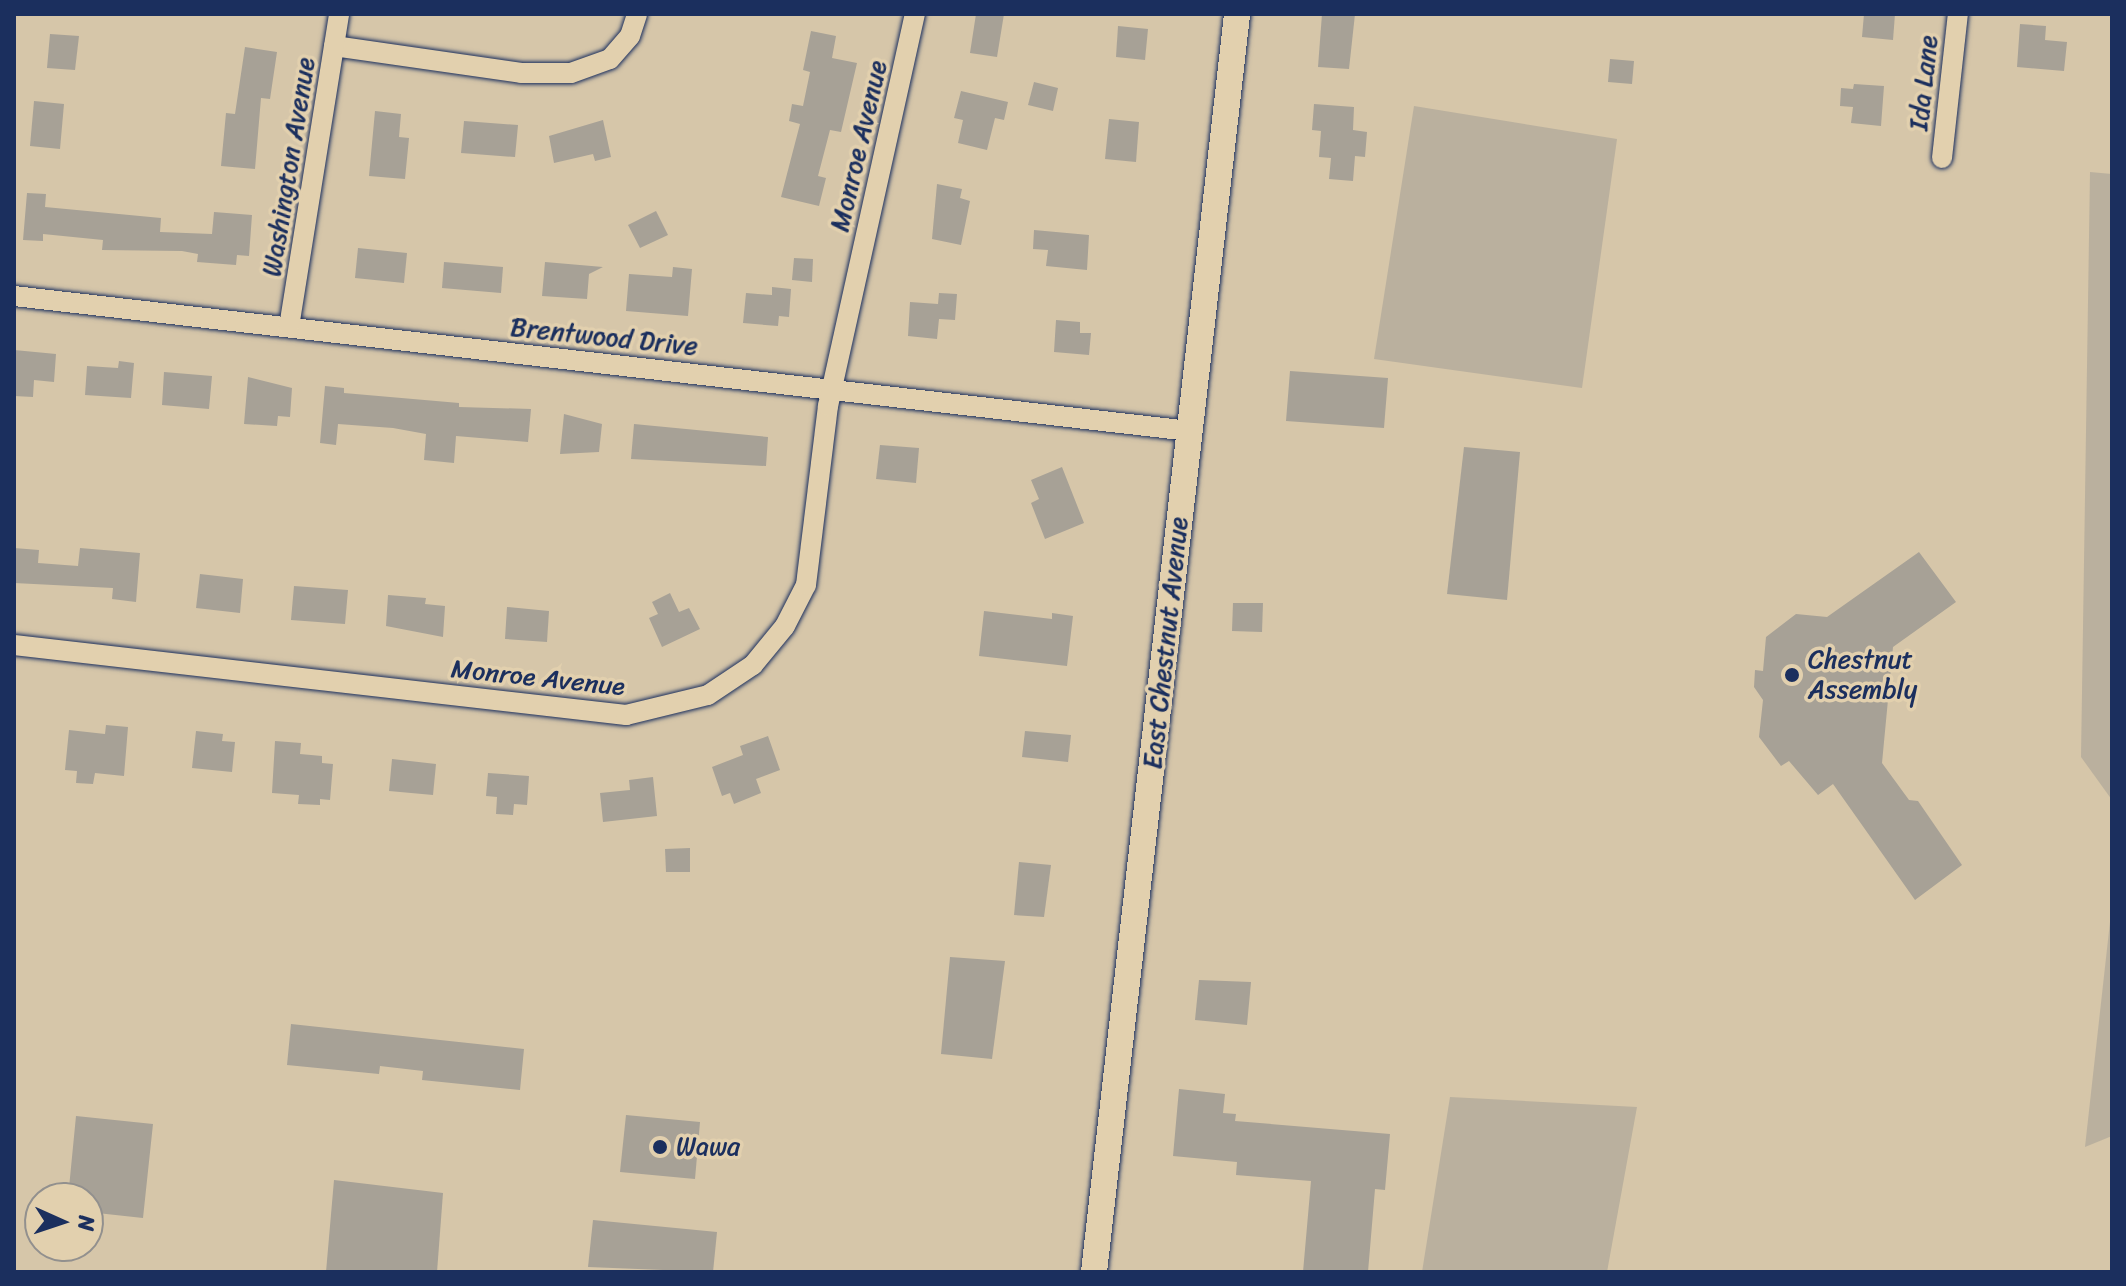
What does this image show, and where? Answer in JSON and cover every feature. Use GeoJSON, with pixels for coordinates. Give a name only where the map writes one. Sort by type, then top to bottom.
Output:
{"type":"FeatureCollection","features":[{"type":"Feature","properties":{"kind":"street","name":"Washington Avenue"},"geometry":{"type":"LineString","coordinates":[[289,327],[339,14]]}},
{"type":"Feature","properties":{"kind":"street"},"geometry":{"type":"LineString","coordinates":[[334,46],[521,73],[571,73],[610,59],[630,36],[637,14]]}},
{"type":"Feature","properties":{"kind":"street","name":"Monroe Avenue"},"geometry":{"type":"LineString","coordinates":[[14,645],[626,715],[675,707],[708,695],[753,665],[785,626],[806,585],[832,388],[915,14]]}},
{"type":"Feature","properties":{"kind":"street","name":"East Chestnut Avenue"},"geometry":{"type":"LineString","coordinates":[[1094,1272],[1237,14]]}},
{"type":"Feature","properties":{"kind":"street","name":"Ida Lane"},"geometry":{"type":"LineString","coordinates":[[1942,158],[1958,14]]}},
{"type":"Feature","properties":{"kind":"street","name":"Brentwood Drive"},"geometry":{"type":"LineString","coordinates":[[14,296],[1189,431]]}},
{"type":"Feature","properties":{"kind":"shaded area"},"geometry":{"type":"Polygon","coordinates":[[[1414,106],[1617,139],[1582,388],[1374,359],[1414,106]]]}},
{"type":"Feature","properties":{"kind":"shaded area"},"geometry":{"type":"Polygon","coordinates":[[[2090,172],[2112,174],[2112,800],[2081,757],[2090,172]]]}},
{"type":"Feature","properties":{"kind":"shaded area"},"geometry":{"type":"Polygon","coordinates":[[[2112,904],[2112,1136],[2085,1147],[2112,904]]]}},
{"type":"Feature","properties":{"kind":"shaded area"},"geometry":{"type":"Polygon","coordinates":[[[1450,1097],[1637,1107],[1607,1272],[1422,1272],[1450,1097]]]}},
{"type":"Feature","properties":{"kind":"building"},"geometry":{"type":"Polygon","coordinates":[[[976,14],[1004,14],[997,57],[970,53],[976,14]]]}},
{"type":"Feature","properties":{"kind":"building"},"geometry":{"type":"Polygon","coordinates":[[[1322,14],[1355,14],[1349,69],[1318,67],[1322,14]]]}},
{"type":"Feature","properties":{"kind":"building"},"geometry":{"type":"Polygon","coordinates":[[[1864,14],[1895,14],[1893,40],[1862,37],[1864,14]]]}},
{"type":"Feature","properties":{"kind":"building"},"geometry":{"type":"Polygon","coordinates":[[[2020,24],[2046,26],[2045,40],[2067,42],[2064,71],[2017,67],[2020,24]]]}},
{"type":"Feature","properties":{"kind":"building"},"geometry":{"type":"Polygon","coordinates":[[[1118,26],[1148,29],[1145,60],[1116,57],[1118,26]]]}},
{"type":"Feature","properties":{"kind":"building"},"geometry":{"type":"Polygon","coordinates":[[[811,31],[836,36],[832,58],[857,63],[841,132],[830,130],[818,176],[826,178],[819,206],[781,197],[800,124],[789,121],[792,104],[803,106],[810,72],[803,70],[811,31]]]}},
{"type":"Feature","properties":{"kind":"building"},"geometry":{"type":"Polygon","coordinates":[[[50,34],[79,36],[75,70],[47,68],[50,34]]]}},
{"type":"Feature","properties":{"kind":"building"},"geometry":{"type":"Polygon","coordinates":[[[245,47],[277,52],[270,99],[261,98],[255,169],[221,166],[226,113],[235,114],[245,47]]]}},
{"type":"Feature","properties":{"kind":"building"},"geometry":{"type":"Polygon","coordinates":[[[1610,59],[1634,61],[1632,84],[1608,82],[1610,59]]]}},
{"type":"Feature","properties":{"kind":"building"},"geometry":{"type":"Polygon","coordinates":[[[1034,82],[1058,88],[1053,111],[1028,105],[1034,82]]]}},
{"type":"Feature","properties":{"kind":"building"},"geometry":{"type":"Polygon","coordinates":[[[1854,84],[1884,86],[1881,126],[1851,123],[1853,107],[1840,106],[1841,88],[1853,89],[1854,84]]]}},
{"type":"Feature","properties":{"kind":"building"},"geometry":{"type":"Polygon","coordinates":[[[961,91],[1008,102],[1004,120],[995,118],[987,150],[958,143],[963,120],[954,118],[961,91]]]}},
{"type":"Feature","properties":{"kind":"building"},"geometry":{"type":"Polygon","coordinates":[[[34,101],[64,104],[60,149],[30,146],[34,101]]]}},
{"type":"Feature","properties":{"kind":"building"},"geometry":{"type":"Polygon","coordinates":[[[1314,104],[1354,107],[1353,130],[1367,132],[1365,157],[1355,156],[1353,181],[1329,179],[1331,158],[1319,157],[1321,131],[1312,130],[1314,104]]]}},
{"type":"Feature","properties":{"kind":"building"},"geometry":{"type":"Polygon","coordinates":[[[375,111],[401,114],[399,137],[409,138],[405,179],[369,176],[375,111]]]}},
{"type":"Feature","properties":{"kind":"building"},"geometry":{"type":"Polygon","coordinates":[[[1109,119],[1139,122],[1136,162],[1105,159],[1109,119]]]}},
{"type":"Feature","properties":{"kind":"building"},"geometry":{"type":"Polygon","coordinates":[[[603,120],[611,157],[595,161],[593,154],[554,163],[549,136],[603,120]]]}},
{"type":"Feature","properties":{"kind":"building"},"geometry":{"type":"Polygon","coordinates":[[[464,121],[518,125],[515,157],[461,153],[464,121]]]}},
{"type":"Feature","properties":{"kind":"building"},"geometry":{"type":"Polygon","coordinates":[[[937,184],[962,189],[960,198],[970,201],[961,245],[932,239],[937,184]]]}},
{"type":"Feature","properties":{"kind":"building"},"geometry":{"type":"Polygon","coordinates":[[[27,193],[46,194],[45,207],[161,218],[160,232],[212,234],[214,212],[252,215],[249,256],[237,255],[236,265],[197,262],[198,254],[182,251],[102,250],[103,240],[43,234],[43,241],[23,240],[27,193]]]}},
{"type":"Feature","properties":{"kind":"building"},"geometry":{"type":"Polygon","coordinates":[[[656,211],[668,235],[640,248],[628,225],[656,211]]]}},
{"type":"Feature","properties":{"kind":"building"},"geometry":{"type":"Polygon","coordinates":[[[1034,230],[1089,235],[1087,270],[1046,266],[1048,250],[1033,249],[1034,230]]]}},
{"type":"Feature","properties":{"kind":"building"},"geometry":{"type":"Polygon","coordinates":[[[358,248],[407,253],[404,283],[355,278],[358,248]]]}},
{"type":"Feature","properties":{"kind":"building"},"geometry":{"type":"Polygon","coordinates":[[[794,258],[813,259],[812,282],[792,280],[794,258]]]}},
{"type":"Feature","properties":{"kind":"building"},"geometry":{"type":"Polygon","coordinates":[[[444,262],[503,267],[501,293],[442,288],[444,262]]]}},
{"type":"Feature","properties":{"kind":"building"},"geometry":{"type":"Polygon","coordinates":[[[545,262],[603,267],[589,274],[587,299],[542,296],[545,262]]]}},
{"type":"Feature","properties":{"kind":"building"},"geometry":{"type":"Polygon","coordinates":[[[673,267],[692,269],[688,316],[626,311],[629,274],[672,277],[673,267]]]}},
{"type":"Feature","properties":{"kind":"building"},"geometry":{"type":"Polygon","coordinates":[[[772,287],[791,289],[789,317],[779,316],[778,326],[743,323],[746,293],[772,295],[772,287]]]}},
{"type":"Feature","properties":{"kind":"building"},"geometry":{"type":"Polygon","coordinates":[[[939,293],[957,294],[955,320],[939,319],[937,339],[908,336],[910,302],[938,304],[939,293]]]}},
{"type":"Feature","properties":{"kind":"building"},"geometry":{"type":"Polygon","coordinates":[[[1056,320],[1080,322],[1080,333],[1091,333],[1089,355],[1054,352],[1056,320]]]}},
{"type":"Feature","properties":{"kind":"building"},"geometry":{"type":"Polygon","coordinates":[[[14,350],[56,354],[54,382],[34,380],[33,397],[14,396],[14,350]]]}},
{"type":"Feature","properties":{"kind":"building"},"geometry":{"type":"Polygon","coordinates":[[[119,361],[134,363],[131,398],[85,395],[87,366],[118,368],[119,361]]]}},
{"type":"Feature","properties":{"kind":"building"},"geometry":{"type":"Polygon","coordinates":[[[1290,371],[1388,378],[1384,428],[1286,421],[1290,371]]]}},
{"type":"Feature","properties":{"kind":"building"},"geometry":{"type":"Polygon","coordinates":[[[164,372],[212,376],[209,409],[162,405],[164,372]]]}},
{"type":"Feature","properties":{"kind":"building"},"geometry":{"type":"Polygon","coordinates":[[[248,377],[292,388],[290,417],[278,416],[277,426],[244,424],[248,377]]]}},
{"type":"Feature","properties":{"kind":"building"},"geometry":{"type":"Polygon","coordinates":[[[325,386],[344,388],[344,393],[459,403],[459,407],[531,409],[528,442],[456,436],[454,463],[424,460],[426,434],[393,428],[338,424],[336,445],[320,443],[325,386]]]}},
{"type":"Feature","properties":{"kind":"building"},"geometry":{"type":"Polygon","coordinates":[[[564,414],[602,424],[599,452],[560,454],[564,414]]]}},
{"type":"Feature","properties":{"kind":"building"},"geometry":{"type":"Polygon","coordinates":[[[634,424],[768,437],[766,466],[631,459],[634,424]]]}},
{"type":"Feature","properties":{"kind":"building"},"geometry":{"type":"Polygon","coordinates":[[[880,445],[919,448],[916,483],[876,479],[880,445]]]}},
{"type":"Feature","properties":{"kind":"building"},"geometry":{"type":"Polygon","coordinates":[[[1464,447],[1520,452],[1507,600],[1447,594],[1464,447]]]}},
{"type":"Feature","properties":{"kind":"building"},"geometry":{"type":"Polygon","coordinates":[[[1062,467],[1084,523],[1045,539],[1031,503],[1039,499],[1031,480],[1062,467]]]}},
{"type":"Feature","properties":{"kind":"building"},"geometry":{"type":"Polygon","coordinates":[[[14,548],[39,550],[38,563],[78,566],[80,548],[140,553],[136,602],[112,599],[113,588],[14,583],[14,548]]]}},
{"type":"Feature","properties":{"kind":"building"},"geometry":{"type":"Polygon","coordinates":[[[1919,552],[1956,602],[1893,647],[1882,763],[1909,800],[1918,801],[1962,865],[1915,900],[1833,784],[1818,795],[1789,761],[1781,766],[1759,737],[1763,700],[1754,687],[1755,670],[1763,671],[1766,637],[1796,614],[1827,617],[1919,552]]]}},
{"type":"Feature","properties":{"kind":"building"},"geometry":{"type":"Polygon","coordinates":[[[200,574],[243,579],[240,613],[196,608],[200,574]]]}},
{"type":"Feature","properties":{"kind":"building"},"geometry":{"type":"Polygon","coordinates":[[[294,586],[348,590],[345,624],[291,620],[294,586]]]}},
{"type":"Feature","properties":{"kind":"building"},"geometry":{"type":"Polygon","coordinates":[[[670,593],[679,612],[689,608],[700,629],[662,647],[649,618],[658,614],[652,602],[670,593]]]}},
{"type":"Feature","properties":{"kind":"building"},"geometry":{"type":"Polygon","coordinates":[[[388,595],[426,598],[425,604],[445,606],[443,637],[386,626],[388,595]]]}},
{"type":"Feature","properties":{"kind":"building"},"geometry":{"type":"Polygon","coordinates":[[[1233,603],[1263,603],[1262,632],[1232,631],[1233,603]]]}},
{"type":"Feature","properties":{"kind":"building"},"geometry":{"type":"Polygon","coordinates":[[[507,607],[549,611],[547,642],[505,639],[507,607]]]}},
{"type":"Feature","properties":{"kind":"building"},"geometry":{"type":"Polygon","coordinates":[[[984,611],[1052,619],[1052,613],[1073,616],[1067,666],[979,656],[984,611]]]}},
{"type":"Feature","properties":{"kind":"building"},"geometry":{"type":"Polygon","coordinates":[[[106,725],[128,727],[124,776],[95,773],[93,784],[76,783],[77,771],[65,770],[69,730],[105,734],[106,725]]]}},
{"type":"Feature","properties":{"kind":"building"},"geometry":{"type":"Polygon","coordinates":[[[196,731],[223,734],[222,741],[235,742],[232,772],[192,768],[196,731]]]}},
{"type":"Feature","properties":{"kind":"building"},"geometry":{"type":"Polygon","coordinates":[[[1025,731],[1071,735],[1068,762],[1022,757],[1025,731]]]}},
{"type":"Feature","properties":{"kind":"building"},"geometry":{"type":"Polygon","coordinates":[[[768,736],[780,770],[756,779],[761,793],[734,804],[730,793],[722,796],[712,767],[743,755],[740,746],[768,736]]]}},
{"type":"Feature","properties":{"kind":"building"},"geometry":{"type":"Polygon","coordinates":[[[275,741],[301,743],[300,754],[322,756],[322,763],[333,764],[330,800],[320,799],[320,805],[298,804],[299,795],[272,793],[275,741]]]}},
{"type":"Feature","properties":{"kind":"building"},"geometry":{"type":"Polygon","coordinates":[[[392,759],[436,764],[433,795],[389,791],[392,759]]]}},
{"type":"Feature","properties":{"kind":"building"},"geometry":{"type":"Polygon","coordinates":[[[488,773],[529,776],[527,805],[514,804],[513,815],[496,814],[497,797],[486,796],[488,773]]]}},
{"type":"Feature","properties":{"kind":"building"},"geometry":{"type":"Polygon","coordinates":[[[653,777],[657,816],[603,822],[600,793],[630,790],[629,780],[653,777]]]}},
{"type":"Feature","properties":{"kind":"building"},"geometry":{"type":"Polygon","coordinates":[[[690,848],[690,872],[666,872],[665,849],[690,848]]]}},
{"type":"Feature","properties":{"kind":"building"},"geometry":{"type":"Polygon","coordinates":[[[1019,862],[1051,865],[1044,917],[1014,915],[1019,862]]]}},
{"type":"Feature","properties":{"kind":"building"},"geometry":{"type":"Polygon","coordinates":[[[950,957],[1005,961],[992,1059],[941,1054],[950,957]]]}},
{"type":"Feature","properties":{"kind":"building"},"geometry":{"type":"Polygon","coordinates":[[[1199,980],[1251,982],[1247,1025],[1195,1020],[1199,980]]]}},
{"type":"Feature","properties":{"kind":"building"},"geometry":{"type":"Polygon","coordinates":[[[291,1024],[524,1049],[520,1090],[422,1080],[423,1071],[380,1066],[379,1074],[287,1065],[291,1024]]]}},
{"type":"Feature","properties":{"kind":"building"},"geometry":{"type":"Polygon","coordinates":[[[1179,1089],[1225,1094],[1223,1113],[1236,1114],[1235,1121],[1390,1134],[1385,1190],[1375,1189],[1368,1272],[1303,1272],[1311,1181],[1236,1175],[1237,1162],[1173,1156],[1179,1089]]]}},
{"type":"Feature","properties":{"kind":"building","name":"Wawa"},"geometry":{"type":"Polygon","coordinates":[[[626,1115],[700,1122],[695,1179],[620,1172],[626,1115]]]}},
{"type":"Feature","properties":{"kind":"building"},"geometry":{"type":"Polygon","coordinates":[[[76,1116],[153,1124],[143,1218],[104,1214],[104,1182],[70,1182],[76,1116]]]}},
{"type":"Feature","properties":{"kind":"building"},"geometry":{"type":"Polygon","coordinates":[[[334,1180],[443,1193],[437,1272],[326,1272],[334,1180]]]}},
{"type":"Feature","properties":{"kind":"building"},"geometry":{"type":"Polygon","coordinates":[[[593,1220],[717,1232],[713,1272],[588,1267],[593,1220]]]}},
{"type":"Feature","properties":{"kind":"place","name":"Chestnut Assembly"},"geometry":{"type":"Point","coordinates":[1792,675]}},
{"type":"Feature","properties":{"kind":"place","name":"Wawa"},"geometry":{"type":"Point","coordinates":[660,1147]}}]}
